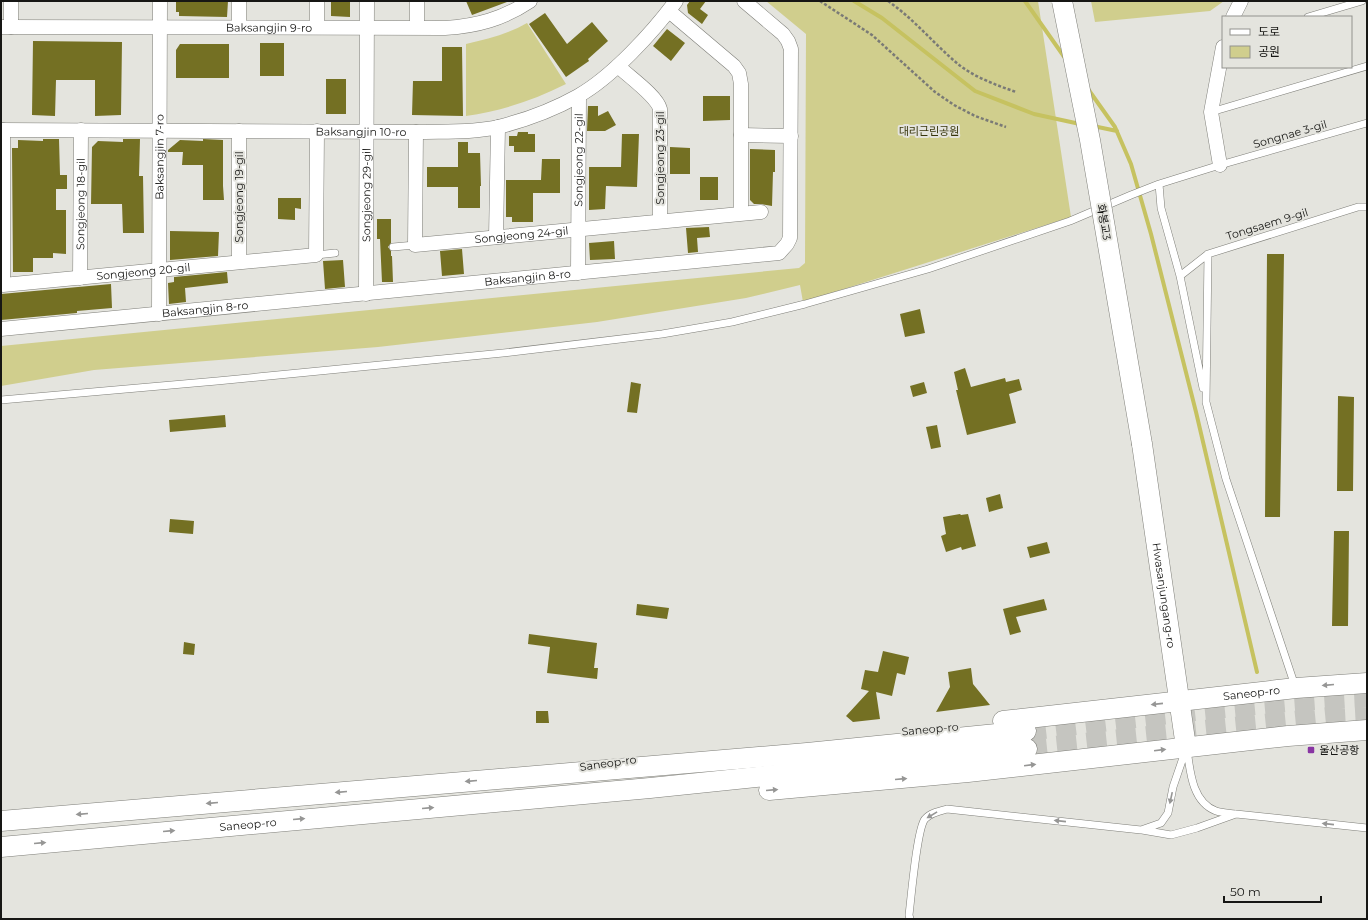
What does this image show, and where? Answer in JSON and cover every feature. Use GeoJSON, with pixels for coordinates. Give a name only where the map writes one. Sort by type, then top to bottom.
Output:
{"type":"FeatureCollection","features":[{"type":"Feature","properties":{"kind":"main road","name":"화봉교3"},"geometry":{"type":"LineString","coordinates":[[1062,1],[1090,140],[1142,444]]}},
{"type":"Feature","properties":{"kind":"main road","name":"Hwasanjungang-ro"},"geometry":{"type":"LineString","coordinates":[[1142,444],[1186,747]]}},
{"type":"Feature","properties":{"kind":"main road","name":"Saneop-ro"},"geometry":{"type":"LineString","coordinates":[[493,779],[742,746],[966,725],[1296,688],[1367,682]]}},
{"type":"Feature","properties":{"kind":"main road","name":"Saneop-ro"},"geometry":{"type":"LineString","coordinates":[[495,802],[651,797],[807,787],[960,773],[1186,747],[1332,732],[1367,730]]}},
{"type":"Feature","properties":{"kind":"main road","name":"Saneop-ro"},"geometry":{"type":"LineString","coordinates":[[1,821],[807,753],[1026,740],[650,788],[1,847]]}},
{"type":"Feature","properties":{"kind":"street"},"geometry":{"type":"LineString","coordinates":[[6,27],[11,1]]}},
{"type":"Feature","properties":{"kind":"street","name":"Baksangjin 7-ro"},"geometry":{"type":"LineString","coordinates":[[159,314],[160,1]]}},
{"type":"Feature","properties":{"kind":"street"},"geometry":{"type":"LineString","coordinates":[[239,1],[239,27]]}},
{"type":"Feature","properties":{"kind":"street"},"geometry":{"type":"LineString","coordinates":[[317,1],[317,27]]}},
{"type":"Feature","properties":{"kind":"street","name":"Songjeong 29-gil"},"geometry":{"type":"LineString","coordinates":[[366,294],[367,1]]}},
{"type":"Feature","properties":{"kind":"street"},"geometry":{"type":"LineString","coordinates":[[417,1],[417,27]]}},
{"type":"Feature","properties":{"kind":"street","name":"Baksangjin 9-ro"},"geometry":{"type":"LineString","coordinates":[[6,27],[445,28],[469,26],[491,21],[510,13],[530,1]]}},
{"type":"Feature","properties":{"kind":"street","name":"Baksangjin 8-ro"},"geometry":{"type":"LineString","coordinates":[[1,329],[779,253],[788,244],[790,238],[791,50],[788,41],[776,28],[744,1]]}},
{"type":"Feature","properties":{"kind":"street"},"geometry":{"type":"LineString","coordinates":[[1234,16],[1241,1]]}},
{"type":"Feature","properties":{"kind":"street"},"geometry":{"type":"LineString","coordinates":[[673,6],[734,66],[739,73],[741,84],[741,213]]}},
{"type":"Feature","properties":{"kind":"street","name":"Baksangjin 10-ro"},"geometry":{"type":"LineString","coordinates":[[2,130],[416,132],[476,130],[498,127],[543,112],[579,96],[597,84],[618,66],[673,6]]}},
{"type":"Feature","properties":{"kind":"street"},"geometry":{"type":"LineString","coordinates":[[1220,165],[1211,112],[1222,52]]}},
{"type":"Feature","properties":{"kind":"street","name":"Songjeong 23-gil"},"geometry":{"type":"LineString","coordinates":[[618,66],[654,98],[659,105],[660,221]]}},
{"type":"Feature","properties":{"kind":"street","name":"Songjeong 22-gil"},"geometry":{"type":"LineString","coordinates":[[578,273],[579,96]]}},
{"type":"Feature","properties":{"kind":"street"},"geometry":{"type":"LineString","coordinates":[[496,237],[498,127]]}},
{"type":"Feature","properties":{"kind":"street","name":"Songjeong 20-gil"},"geometry":{"type":"LineString","coordinates":[[2,130],[2,285],[316,255]]}},
{"type":"Feature","properties":{"kind":"street","name":"Songjeong 18-gil"},"geometry":{"type":"LineString","coordinates":[[80,278],[81,130]]}},
{"type":"Feature","properties":{"kind":"street","name":"Songjeong 19-gil"},"geometry":{"type":"LineString","coordinates":[[239,131],[239,262]]}},
{"type":"Feature","properties":{"kind":"street"},"geometry":{"type":"LineString","coordinates":[[316,255],[317,131]]}},
{"type":"Feature","properties":{"kind":"street"},"geometry":{"type":"LineString","coordinates":[[415,245],[416,132]]}},
{"type":"Feature","properties":{"kind":"street"},"geometry":{"type":"LineString","coordinates":[[741,136],[791,136]]}},
{"type":"Feature","properties":{"kind":"street","name":"Songjeong 24-gil"},"geometry":{"type":"LineString","coordinates":[[415,245],[761,212]]}},
{"type":"Feature","properties":{"kind":"lane"},"geometry":{"type":"LineString","coordinates":[[1311,16],[1362,1]]}},
{"type":"Feature","properties":{"kind":"lane"},"geometry":{"type":"LineString","coordinates":[[1211,112],[1367,66]]}},
{"type":"Feature","properties":{"kind":"lane","name":"Songnae 3-gil"},"geometry":{"type":"LineString","coordinates":[[1,400],[503,353],[655,335],[732,322],[857,290],[928,269],[1070,221],[1159,184],[1367,123]]}},
{"type":"Feature","properties":{"kind":"lane"},"geometry":{"type":"LineString","coordinates":[[1159,184],[1161,208],[1180,276],[1206,402],[1226,479],[1296,688]]}},
{"type":"Feature","properties":{"kind":"lane","name":"Tongsaem 9-gil"},"geometry":{"type":"LineString","coordinates":[[1180,276],[1208,254],[1358,207],[1367,207]]}},
{"type":"Feature","properties":{"kind":"lane"},"geometry":{"type":"LineString","coordinates":[[393,247],[415,245]]}},
{"type":"Feature","properties":{"kind":"lane"},"geometry":{"type":"LineString","coordinates":[[316,255],[335,253]]}},
{"type":"Feature","properties":{"kind":"lane"},"geometry":{"type":"LineString","coordinates":[[1206,402],[1208,254]]}},
{"type":"Feature","properties":{"kind":"lane"},"geometry":{"type":"LineString","coordinates":[[1186,747],[1191,778],[1198,795],[1205,806],[1217,812],[1367,828]]}},
{"type":"Feature","properties":{"kind":"lane"},"geometry":{"type":"LineString","coordinates":[[1141,830],[1161,823],[1168,813],[1173,787],[1186,747]]}},
{"type":"Feature","properties":{"kind":"lane"},"geometry":{"type":"LineString","coordinates":[[910,919],[909,915],[919,835],[924,820],[935,812],[947,809],[1141,830],[1171,835],[1197,828],[1236,814]]}},
{"type":"Feature","properties":{"kind":"path"},"geometry":{"type":"LineString","coordinates":[[820,1],[872,35],[935,92],[954,105],[975,116],[1006,127]]}},
{"type":"Feature","properties":{"kind":"path"},"geometry":{"type":"LineString","coordinates":[[888,1],[958,64],[979,77],[1016,92]]}},
{"type":"Feature","properties":{"kind":"green space","name":"대리근린공원"},"geometry":{"type":"Polygon","coordinates":[[[766,1],[1038,1],[1071,217],[803,302],[800,285],[746,298],[597,322],[378,347],[94,370],[1,386],[1,346],[799,268],[805,263],[806,34],[766,1]]]}},
{"type":"Feature","properties":{"kind":"green space"},"geometry":{"type":"Polygon","coordinates":[[[1091,1],[1224,1],[1210,11],[1095,22],[1091,1]]]}},
{"type":"Feature","properties":{"kind":"green space"},"geometry":{"type":"Polygon","coordinates":[[[527,23],[566,84],[518,104],[466,116],[466,44],[505,33],[527,23]]]}},
{"type":"Feature","properties":{"kind":"building"},"geometry":{"type":"Polygon","coordinates":[[[176,1],[228,1],[227,17],[179,16],[179,12],[176,12],[176,1]]]}},
{"type":"Feature","properties":{"kind":"building"},"geometry":{"type":"Polygon","coordinates":[[[331,1],[350,1],[350,17],[331,16],[331,1]]]}},
{"type":"Feature","properties":{"kind":"building"},"geometry":{"type":"Polygon","coordinates":[[[466,1],[507,1],[507,2],[472,15],[466,1]]]}},
{"type":"Feature","properties":{"kind":"building"},"geometry":{"type":"Polygon","coordinates":[[[690,1],[706,1],[700,9],[708,15],[702,24],[688,13],[687,5],[690,1]]]}},
{"type":"Feature","properties":{"kind":"building"},"geometry":{"type":"Polygon","coordinates":[[[545,13],[567,44],[592,22],[608,41],[588,59],[589,61],[566,77],[529,24],[545,13]]]}},
{"type":"Feature","properties":{"kind":"building"},"geometry":{"type":"Polygon","coordinates":[[[667,29],[685,43],[671,61],[653,46],[667,29]]]}},
{"type":"Feature","properties":{"kind":"building"},"geometry":{"type":"Polygon","coordinates":[[[33,41],[122,42],[121,115],[95,116],[95,80],[56,80],[55,116],[32,115],[33,41]]]}},
{"type":"Feature","properties":{"kind":"building"},"geometry":{"type":"Polygon","coordinates":[[[260,43],[284,43],[284,76],[260,76],[260,43]]]}},
{"type":"Feature","properties":{"kind":"building"},"geometry":{"type":"Polygon","coordinates":[[[180,44],[229,44],[229,78],[176,78],[176,50],[180,44]]]}},
{"type":"Feature","properties":{"kind":"building"},"geometry":{"type":"Polygon","coordinates":[[[442,47],[462,47],[463,116],[412,115],[413,81],[442,81],[442,47]]]}},
{"type":"Feature","properties":{"kind":"building"},"geometry":{"type":"Polygon","coordinates":[[[326,79],[346,79],[346,114],[326,114],[326,79]]]}},
{"type":"Feature","properties":{"kind":"building"},"geometry":{"type":"Polygon","coordinates":[[[703,96],[730,96],[730,120],[703,121],[703,96]]]}},
{"type":"Feature","properties":{"kind":"building"},"geometry":{"type":"Polygon","coordinates":[[[588,106],[598,106],[598,116],[608,111],[616,125],[605,131],[587,131],[588,106]]]}},
{"type":"Feature","properties":{"kind":"building"},"geometry":{"type":"Polygon","coordinates":[[[518,132],[535,134],[535,152],[514,152],[514,146],[509,146],[509,136],[517,136],[518,132]]]}},
{"type":"Feature","properties":{"kind":"building"},"geometry":{"type":"Polygon","coordinates":[[[622,134],[639,134],[637,187],[606,186],[605,209],[589,210],[589,167],[621,167],[622,134]]]}},
{"type":"Feature","properties":{"kind":"building"},"geometry":{"type":"Polygon","coordinates":[[[43,139],[59,139],[60,175],[67,175],[67,189],[56,189],[56,210],[66,210],[66,254],[53,253],[53,258],[33,258],[33,272],[13,272],[12,148],[18,148],[18,140],[43,141],[43,139]]]}},
{"type":"Feature","properties":{"kind":"building"},"geometry":{"type":"Polygon","coordinates":[[[123,139],[140,139],[139,176],[143,176],[144,233],[123,233],[122,204],[91,204],[92,147],[98,141],[123,142],[123,139]]]}},
{"type":"Feature","properties":{"kind":"building"},"geometry":{"type":"Polygon","coordinates":[[[203,139],[223,140],[224,200],[203,200],[203,165],[182,165],[183,152],[168,152],[168,150],[180,140],[203,141],[203,139]]]}},
{"type":"Feature","properties":{"kind":"building"},"geometry":{"type":"Polygon","coordinates":[[[458,142],[468,142],[468,153],[480,153],[480,208],[458,208],[458,187],[427,187],[427,167],[458,167],[458,142]]]}},
{"type":"Feature","properties":{"kind":"building"},"geometry":{"type":"Polygon","coordinates":[[[670,147],[690,148],[690,174],[670,174],[670,147]]]}},
{"type":"Feature","properties":{"kind":"building"},"geometry":{"type":"Polygon","coordinates":[[[750,149],[775,150],[772,206],[754,204],[750,200],[750,149]]]}},
{"type":"Feature","properties":{"kind":"building"},"geometry":{"type":"Polygon","coordinates":[[[542,159],[560,159],[560,193],[533,193],[533,222],[512,222],[512,217],[506,217],[506,180],[541,180],[542,159]]]}},
{"type":"Feature","properties":{"kind":"building"},"geometry":{"type":"Polygon","coordinates":[[[700,177],[718,177],[718,200],[700,200],[700,177]]]}},
{"type":"Feature","properties":{"kind":"building"},"geometry":{"type":"Polygon","coordinates":[[[278,198],[301,198],[301,209],[295,208],[295,220],[278,219],[278,198]]]}},
{"type":"Feature","properties":{"kind":"building"},"geometry":{"type":"Polygon","coordinates":[[[377,219],[391,219],[391,243],[388,247],[392,256],[393,282],[382,282],[380,239],[377,239],[377,219]]]}},
{"type":"Feature","properties":{"kind":"building"},"geometry":{"type":"Polygon","coordinates":[[[709,227],[710,237],[697,238],[698,252],[688,253],[686,228],[709,227]]]}},
{"type":"Feature","properties":{"kind":"building"},"geometry":{"type":"Polygon","coordinates":[[[170,231],[219,232],[218,256],[170,260],[170,231]]]}},
{"type":"Feature","properties":{"kind":"building"},"geometry":{"type":"Polygon","coordinates":[[[614,241],[615,259],[590,260],[589,243],[614,241]]]}},
{"type":"Feature","properties":{"kind":"building"},"geometry":{"type":"Polygon","coordinates":[[[462,249],[464,274],[442,276],[440,251],[462,249]]]}},
{"type":"Feature","properties":{"kind":"building"},"geometry":{"type":"Polygon","coordinates":[[[1267,254],[1284,254],[1280,517],[1265,517],[1267,254]]]}},
{"type":"Feature","properties":{"kind":"building"},"geometry":{"type":"Polygon","coordinates":[[[343,260],[345,287],[325,289],[323,261],[343,260]]]}},
{"type":"Feature","properties":{"kind":"building"},"geometry":{"type":"Polygon","coordinates":[[[227,272],[228,283],[185,288],[186,302],[169,304],[168,283],[174,282],[174,277],[227,272]]]}},
{"type":"Feature","properties":{"kind":"building"},"geometry":{"type":"Polygon","coordinates":[[[111,284],[112,308],[77,311],[77,313],[1,320],[1,294],[111,284]]]}},
{"type":"Feature","properties":{"kind":"building"},"geometry":{"type":"Polygon","coordinates":[[[920,309],[925,333],[905,337],[900,314],[920,309]]]}},
{"type":"Feature","properties":{"kind":"building"},"geometry":{"type":"Polygon","coordinates":[[[965,368],[971,387],[1005,378],[1006,382],[1019,379],[1022,390],[1009,394],[1016,423],[967,435],[956,390],[958,390],[954,372],[965,368]]]}},
{"type":"Feature","properties":{"kind":"building"},"geometry":{"type":"Polygon","coordinates":[[[631,382],[641,384],[637,413],[627,412],[631,382]]]}},
{"type":"Feature","properties":{"kind":"building"},"geometry":{"type":"Polygon","coordinates":[[[924,382],[927,393],[913,397],[910,386],[924,382]]]}},
{"type":"Feature","properties":{"kind":"building"},"geometry":{"type":"Polygon","coordinates":[[[1338,396],[1354,397],[1353,491],[1337,491],[1338,396]]]}},
{"type":"Feature","properties":{"kind":"building"},"geometry":{"type":"Polygon","coordinates":[[[225,415],[226,427],[170,432],[169,420],[225,415]]]}},
{"type":"Feature","properties":{"kind":"building"},"geometry":{"type":"Polygon","coordinates":[[[937,425],[941,447],[931,449],[926,427],[937,425]]]}},
{"type":"Feature","properties":{"kind":"building"},"geometry":{"type":"Polygon","coordinates":[[[1000,494],[1003,508],[989,512],[986,498],[1000,494]]]}},
{"type":"Feature","properties":{"kind":"building"},"geometry":{"type":"Polygon","coordinates":[[[968,514],[976,546],[962,550],[961,547],[946,552],[941,536],[946,534],[943,517],[968,514]]]}},
{"type":"Feature","properties":{"kind":"building"},"geometry":{"type":"Polygon","coordinates":[[[170,519],[194,521],[193,534],[169,532],[170,519]]]}},
{"type":"Feature","properties":{"kind":"building"},"geometry":{"type":"Polygon","coordinates":[[[1334,531],[1349,531],[1348,626],[1332,626],[1334,531]]]}},
{"type":"Feature","properties":{"kind":"building"},"geometry":{"type":"Polygon","coordinates":[[[1047,542],[1050,553],[1030,558],[1027,547],[1047,542]]]}},
{"type":"Feature","properties":{"kind":"building"},"geometry":{"type":"Polygon","coordinates":[[[1044,599],[1047,610],[1016,617],[1021,632],[1010,635],[1003,609],[1044,599]]]}},
{"type":"Feature","properties":{"kind":"building"},"geometry":{"type":"Polygon","coordinates":[[[637,604],[669,608],[667,619],[636,615],[637,604]]]}},
{"type":"Feature","properties":{"kind":"building"},"geometry":{"type":"Polygon","coordinates":[[[529,634],[597,643],[594,668],[598,668],[597,679],[547,673],[550,647],[528,644],[529,634]]]}},
{"type":"Feature","properties":{"kind":"building"},"geometry":{"type":"Polygon","coordinates":[[[184,642],[195,644],[194,655],[183,654],[184,642]]]}},
{"type":"Feature","properties":{"kind":"building"},"geometry":{"type":"Polygon","coordinates":[[[883,651],[909,657],[905,675],[897,673],[892,696],[876,692],[880,719],[853,722],[846,716],[869,691],[861,689],[865,670],[878,672],[883,651]]]}},
{"type":"Feature","properties":{"kind":"building"},"geometry":{"type":"Polygon","coordinates":[[[971,668],[973,684],[990,705],[936,712],[950,687],[948,672],[971,668]]]}},
{"type":"Feature","properties":{"kind":"building"},"geometry":{"type":"Polygon","coordinates":[[[536,711],[548,711],[549,723],[536,723],[536,711]]]}},
{"type":"Feature","properties":{"kind":"waterway"},"geometry":{"type":"LineString","coordinates":[[854,1],[882,18],[975,91],[1034,114],[1080,124]]}},
{"type":"Feature","properties":{"kind":"waterway"},"geometry":{"type":"LineString","coordinates":[[1025,1],[1065,58]]}},
{"type":"Feature","properties":{"kind":"waterway"},"geometry":{"type":"LineString","coordinates":[[1088,89],[1115,127],[1131,164],[1151,234],[1196,412],[1257,672]]}},
{"type":"Feature","properties":{"kind":"waterway"},"geometry":{"type":"LineString","coordinates":[[1093,126],[1117,131]]}},
{"type":"Feature","properties":{"kind":"tunnel"},"geometry":{"type":"LineString","coordinates":[[1026,731],[1239,707],[1324,699],[1367,697]]}},
{"type":"Feature","properties":{"kind":"tunnel"},"geometry":{"type":"LineString","coordinates":[[1027,749],[1331,717],[1367,715]]}},
{"type":"Feature","properties":{"kind":"place","name":"울산공항"},"geometry":{"type":"Point","coordinates":[1311,750]}}]}
